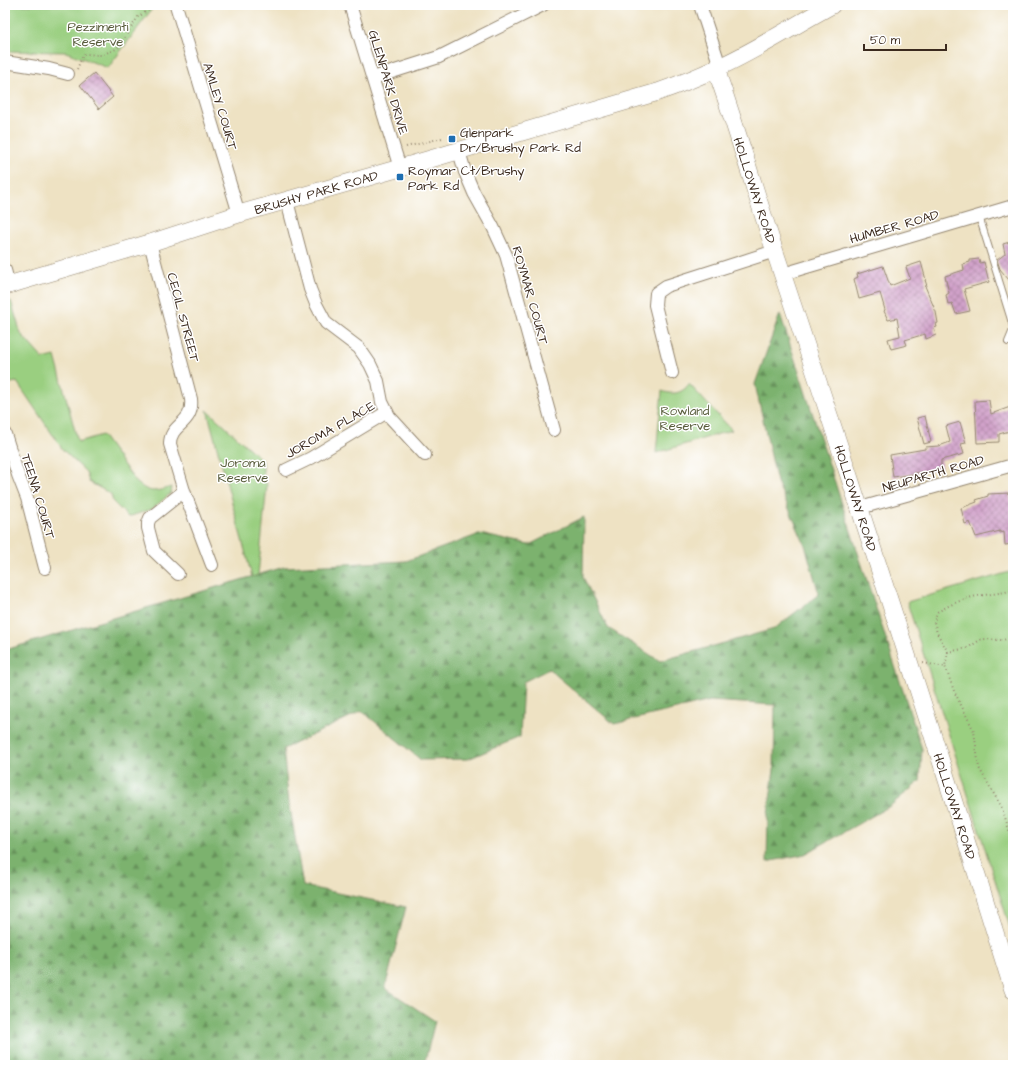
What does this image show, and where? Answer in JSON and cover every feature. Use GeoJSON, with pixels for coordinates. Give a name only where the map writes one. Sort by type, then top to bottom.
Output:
{"type":"FeatureCollection","features":[{"type":"Feature","properties":{"kind":"main road","name":"BRUSHY PARK ROAD"},"geometry":{"type":"LineString","coordinates":[[6,280],[150,243],[239,214],[658,92],[718,68],[766,43],[807,18],[832,5]]}},
{"type":"Feature","properties":{"kind":"main road","name":"HOLLOWAY ROAD"},"geometry":{"type":"LineString","coordinates":[[718,68],[719,78],[782,274],[860,508],[1013,990]]}},
{"type":"Feature","properties":{"kind":"street","name":"GLENPARK DRIVE"},"geometry":{"type":"LineString","coordinates":[[350,5],[400,168]]}},
{"type":"Feature","properties":{"kind":"street"},"geometry":{"type":"LineString","coordinates":[[373,78],[440,57],[544,5]]}},
{"type":"Feature","properties":{"kind":"street","name":"HOLLOWAY ROAD"},"geometry":{"type":"LineString","coordinates":[[700,5],[717,57],[718,68]]}},
{"type":"Feature","properties":{"kind":"street","name":"AMLEY COURT"},"geometry":{"type":"LineString","coordinates":[[172,6],[239,214]]}},
{"type":"Feature","properties":{"kind":"street"},"geometry":{"type":"LineString","coordinates":[[5,62],[42,67],[68,74]]}},
{"type":"Feature","properties":{"kind":"street","name":"ROYMAR COURT"},"geometry":{"type":"LineString","coordinates":[[459,151],[474,193],[493,227],[506,255],[554,430]]}},
{"type":"Feature","properties":{"kind":"street","name":"JOROMA PLACE"},"geometry":{"type":"LineString","coordinates":[[287,201],[310,289],[326,323],[359,348],[370,364],[378,381],[382,402],[389,416],[425,455]]}},
{"type":"Feature","properties":{"kind":"street","name":"HUMBER ROAD"},"geometry":{"type":"LineString","coordinates":[[782,274],[1013,206]]}},
{"type":"Feature","properties":{"kind":"street","name":"CECIL STREET"},"geometry":{"type":"LineString","coordinates":[[150,243],[192,399],[190,414],[173,432],[170,438],[170,444],[184,491]]}},
{"type":"Feature","properties":{"kind":"street"},"geometry":{"type":"LineString","coordinates":[[672,373],[655,305],[656,293],[666,286],[775,251]]}},
{"type":"Feature","properties":{"kind":"street","name":"JOROMA PLACE"},"geometry":{"type":"LineString","coordinates":[[286,470],[311,458],[387,412]]}},
{"type":"Feature","properties":{"kind":"street","name":"TEENA COURT"},"geometry":{"type":"LineString","coordinates":[[5,434],[27,498],[45,568]]}},
{"type":"Feature","properties":{"kind":"street","name":"NEUPARTH ROAD"},"geometry":{"type":"LineString","coordinates":[[860,508],[1013,465]]}},
{"type":"Feature","properties":{"kind":"street"},"geometry":{"type":"LineString","coordinates":[[178,574],[154,551],[148,523],[150,518],[184,491],[212,565]]}},
{"type":"Feature","properties":{"kind":"lane"},"geometry":{"type":"LineString","coordinates":[[979,216],[1013,326]]}},
{"type":"Feature","properties":{"kind":"lane"},"geometry":{"type":"LineString","coordinates":[[1008,342],[1013,330]]}},
{"type":"Feature","properties":{"kind":"path"},"geometry":{"type":"LineString","coordinates":[[68,74],[75,76],[83,55],[101,55],[116,49],[138,17],[156,5]]}},
{"type":"Feature","properties":{"kind":"path"},"geometry":{"type":"LineString","coordinates":[[1013,590],[1004,593],[989,593],[970,597],[937,612],[934,622],[937,633],[948,652],[946,667],[954,691],[974,731],[979,768],[1002,808],[1010,833],[1013,851]]}},
{"type":"Feature","properties":{"kind":"path"},"geometry":{"type":"LineString","coordinates":[[948,652],[967,648],[982,639],[1002,640],[1013,638]]}},
{"type":"Feature","properties":{"kind":"path"},"geometry":{"type":"LineString","coordinates":[[908,660],[946,667]]}},
{"type":"Feature","properties":{"kind":"green space","name":"Pezzimenti Reserve"},"geometry":{"type":"Polygon","coordinates":[[[5,5],[90,5],[91,7],[98,5],[155,5],[108,68],[66,52],[5,51],[5,5]]]}},
{"type":"Feature","properties":{"kind":"green space"},"geometry":{"type":"Polygon","coordinates":[[[11,301],[21,334],[43,359],[55,356],[78,442],[102,435],[136,482],[141,486],[153,491],[172,487],[171,493],[152,509],[128,517],[113,502],[111,494],[89,482],[86,472],[63,450],[17,382],[5,384],[5,303],[11,301]]]}},
{"type":"Feature","properties":{"kind":"green space"},"geometry":{"type":"Polygon","coordinates":[[[780,314],[922,749],[920,781],[890,806],[805,854],[767,862],[768,814],[774,770],[775,705],[710,701],[614,724],[549,669],[523,682],[520,737],[468,759],[421,760],[362,711],[283,749],[288,795],[303,886],[406,907],[385,988],[435,1021],[424,1065],[5,1065],[5,650],[284,567],[406,561],[480,534],[529,545],[584,517],[583,577],[608,628],[660,661],[774,629],[819,594],[805,545],[777,482],[755,384],[780,314]]]}},
{"type":"Feature","properties":{"kind":"green space","name":"Rowland Reserve"},"geometry":{"type":"Polygon","coordinates":[[[689,384],[732,430],[656,453],[662,391],[677,393],[689,384]]]}},
{"type":"Feature","properties":{"kind":"green space","name":"Joroma Reserve"},"geometry":{"type":"Polygon","coordinates":[[[207,410],[263,461],[263,474],[267,485],[258,575],[252,577],[207,410]]]}},
{"type":"Feature","properties":{"kind":"green space"},"geometry":{"type":"Polygon","coordinates":[[[1013,571],[1013,937],[907,602],[1013,571]]]}},
{"type":"Feature","properties":{"kind":"building"},"geometry":{"type":"Polygon","coordinates":[[[94,73],[113,97],[99,109],[80,85],[94,73]]]}},
{"type":"Feature","properties":{"kind":"building"},"geometry":{"type":"Polygon","coordinates":[[[1013,241],[1013,285],[1000,269],[997,260],[1005,254],[1003,244],[1013,241]]]}},
{"type":"Feature","properties":{"kind":"building"},"geometry":{"type":"Polygon","coordinates":[[[979,259],[980,263],[984,262],[989,282],[964,289],[970,311],[956,314],[952,303],[948,304],[946,295],[949,293],[945,276],[964,270],[963,264],[970,262],[970,260],[979,259]]]}},
{"type":"Feature","properties":{"kind":"building"},"geometry":{"type":"Polygon","coordinates":[[[921,262],[927,286],[925,286],[936,312],[938,323],[936,324],[937,327],[934,328],[936,335],[926,339],[925,334],[905,340],[907,345],[891,349],[888,339],[900,336],[897,318],[888,320],[884,311],[880,293],[859,299],[854,279],[858,277],[857,274],[883,266],[890,286],[910,278],[906,267],[921,262]]]}},
{"type":"Feature","properties":{"kind":"building"},"geometry":{"type":"Polygon","coordinates":[[[989,400],[991,414],[1013,406],[1013,430],[999,434],[999,442],[977,443],[975,401],[989,400]]]}},
{"type":"Feature","properties":{"kind":"building"},"geometry":{"type":"Polygon","coordinates":[[[925,416],[931,442],[924,444],[917,418],[925,416]]]}},
{"type":"Feature","properties":{"kind":"building"},"geometry":{"type":"Polygon","coordinates":[[[960,422],[966,443],[961,444],[964,454],[941,460],[941,470],[893,477],[890,455],[925,449],[925,447],[939,446],[950,442],[946,426],[960,422]]]}},
{"type":"Feature","properties":{"kind":"building"},"geometry":{"type":"Polygon","coordinates":[[[1010,493],[1013,544],[1005,545],[1004,532],[1000,533],[1000,531],[976,537],[970,522],[965,524],[961,508],[977,502],[976,500],[988,496],[988,494],[1010,493]]]}},
{"type":"Feature","properties":{"kind":"place","name":"Glenpark Dr/Brushy Park Rd"},"geometry":{"type":"Point","coordinates":[452,139]}},
{"type":"Feature","properties":{"kind":"place","name":"Roymar Ct/Brushy Park Rd"},"geometry":{"type":"Point","coordinates":[400,177]}}]}
